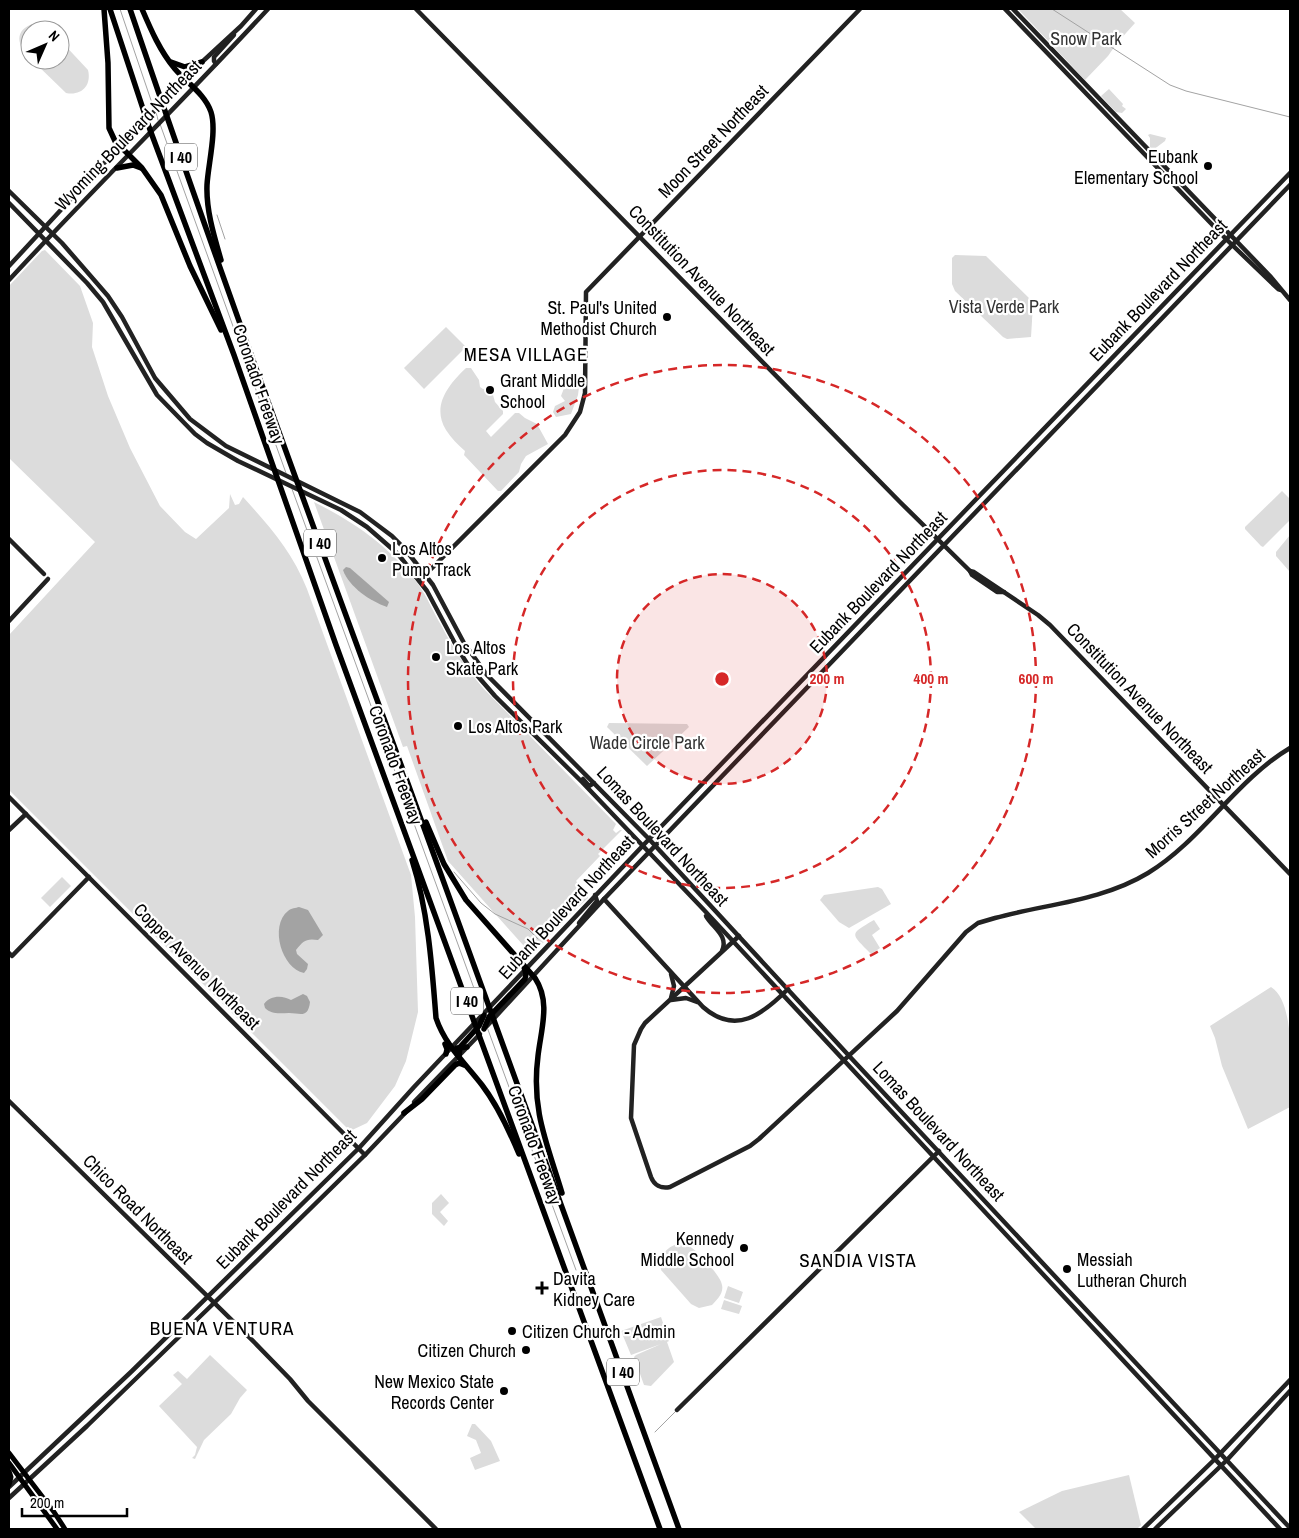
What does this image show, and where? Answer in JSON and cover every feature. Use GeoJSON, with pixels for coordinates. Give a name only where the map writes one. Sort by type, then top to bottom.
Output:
{"type":"FeatureCollection","features":[{"type":"Feature","properties":{"kind":"highway"},"geometry":{"type":"LineString","coordinates":[[104,9],[108,63],[109,128],[115,141],[142,168],[161,196],[190,266],[234,355]]}},
{"type":"Feature","properties":{"kind":"highway","name":"Coronado Freeway"},"geometry":{"type":"LineString","coordinates":[[110,9],[149,127],[234,355],[386,784],[427,891],[660,1529]]}},
{"type":"Feature","properties":{"kind":"highway","name":"Coronado Freeway"},"geometry":{"type":"LineString","coordinates":[[130,9],[233,305],[679,1529]]}},
{"type":"Feature","properties":{"kind":"highway"},"geometry":{"type":"LineString","coordinates":[[142,9],[156,41],[168,60],[208,104],[212,115],[213,128],[207,185],[208,201],[216,243],[233,305]]}},
{"type":"Feature","properties":{"kind":"highway"},"geometry":{"type":"LineString","coordinates":[[168,60],[183,67],[189,67],[202,62]]}},
{"type":"Feature","properties":{"kind":"highway"},"geometry":{"type":"LineString","coordinates":[[117,168],[133,165],[142,168]]}},
{"type":"Feature","properties":{"kind":"highway"},"geometry":{"type":"LineString","coordinates":[[408,781],[444,864],[457,886],[478,915],[530,974],[542,995],[544,1014],[536,1068],[537,1102],[541,1129],[562,1192],[566,1215]]}},
{"type":"Feature","properties":{"kind":"highway"},"geometry":{"type":"LineString","coordinates":[[386,784],[419,887],[428,942],[436,1018],[440,1034],[483,1087],[503,1119],[546,1220]]}},
{"type":"Feature","properties":{"kind":"highway"},"geometry":{"type":"LineString","coordinates":[[518,978],[530,974]]}},
{"type":"Feature","properties":{"kind":"highway"},"geometry":{"type":"LineString","coordinates":[[484,1029],[488,1019],[530,974]]}},
{"type":"Feature","properties":{"kind":"highway"},"geometry":{"type":"LineString","coordinates":[[454,1051],[479,1026],[484,1015]]}},
{"type":"Feature","properties":{"kind":"highway"},"geometry":{"type":"LineString","coordinates":[[404,1113],[422,1099],[456,1064],[461,1063],[467,1067]]}},
{"type":"Feature","properties":{"kind":"main road","name":"Wyoming Boulevard Northeast"},"geometry":{"type":"LineString","coordinates":[[9,266],[120,146],[256,9]]}},
{"type":"Feature","properties":{"kind":"main road","name":"Wyoming Boulevard Northeast"},"geometry":{"type":"LineString","coordinates":[[9,280],[268,9]]}},
{"type":"Feature","properties":{"kind":"main road","name":"Constitution Avenue Northeast"},"geometry":{"type":"LineString","coordinates":[[416,9],[972,575],[998,592],[1004,592],[1050,625],[1290,874]]}},
{"type":"Feature","properties":{"kind":"main road","name":"Moon Street Northeast"},"geometry":{"type":"LineString","coordinates":[[425,574],[565,435],[580,412],[585,393],[586,292],[860,9]]}},
{"type":"Feature","properties":{"kind":"main road"},"geometry":{"type":"LineString","coordinates":[[1005,9],[1228,237],[1280,287],[1290,300]]}},
{"type":"Feature","properties":{"kind":"main road"},"geometry":{"type":"LineString","coordinates":[[1013,9],[1228,237]]}},
{"type":"Feature","properties":{"kind":"main road"},"geometry":{"type":"LineString","coordinates":[[216,64],[214,57],[230,41],[241,26]]}},
{"type":"Feature","properties":{"kind":"main road","name":"Eubank Boulevard Northeast"},"geometry":{"type":"LineString","coordinates":[[530,974],[595,895],[1290,173]]}},
{"type":"Feature","properties":{"kind":"main road","name":"Eubank Boulevard Northeast"},"geometry":{"type":"LineString","coordinates":[[530,974],[574,933],[604,899],[1290,185]]}},
{"type":"Feature","properties":{"kind":"main road","name":"Lomas Boulevard Northeast"},"geometry":{"type":"LineString","coordinates":[[9,191],[92,275],[122,317],[155,378],[172,401],[190,419],[212,438],[231,450],[324,493],[360,512],[405,549],[439,595],[464,643],[487,675],[649,839],[1290,1528]]}},
{"type":"Feature","properties":{"kind":"main road"},"geometry":{"type":"LineString","coordinates":[[1266,198],[1272,204]]}},
{"type":"Feature","properties":{"kind":"main road","name":"Lomas Boulevard Northeast"},"geometry":{"type":"LineString","coordinates":[[9,203],[87,282],[103,302],[148,382],[166,405],[195,434],[207,443],[262,472],[327,503],[355,519],[386,543],[420,580],[468,665],[495,696],[568,768],[704,910],[1280,1529]]}},
{"type":"Feature","properties":{"kind":"main road"},"geometry":{"type":"LineString","coordinates":[[1158,311],[1163,316]]}},
{"type":"Feature","properties":{"kind":"main road"},"geometry":{"type":"LineString","coordinates":[[1124,345],[1130,351]]}},
{"type":"Feature","properties":{"kind":"main road"},"geometry":{"type":"LineString","coordinates":[[1040,433],[1046,439]]}},
{"type":"Feature","properties":{"kind":"main road"},"geometry":{"type":"LineString","coordinates":[[975,500],[981,506]]}},
{"type":"Feature","properties":{"kind":"main road"},"geometry":{"type":"LineString","coordinates":[[9,539],[44,574]]}},
{"type":"Feature","properties":{"kind":"main road"},"geometry":{"type":"LineString","coordinates":[[908,570],[914,576]]}},
{"type":"Feature","properties":{"kind":"main road"},"geometry":{"type":"LineString","coordinates":[[420,580],[425,574]]}},
{"type":"Feature","properties":{"kind":"main road"},"geometry":{"type":"LineString","coordinates":[[9,621],[48,579]]}},
{"type":"Feature","properties":{"kind":"main road"},"geometry":{"type":"LineString","coordinates":[[756,729],[762,735]]}},
{"type":"Feature","properties":{"kind":"main road","name":"Morris Street Northeast"},"geometry":{"type":"LineString","coordinates":[[739,936],[646,1023],[634,1045],[631,1104],[632,1126],[654,1183],[660,1186],[670,1187],[753,1144],[897,1011],[959,938],[978,923],[999,916],[1113,890],[1136,879],[1169,858],[1263,768],[1290,748]]}},
{"type":"Feature","properties":{"kind":"main road"},"geometry":{"type":"LineString","coordinates":[[568,768],[576,772],[589,786],[594,783]]}},
{"type":"Feature","properties":{"kind":"main road","name":"Copper Avenue Northeast"},"geometry":{"type":"LineString","coordinates":[[9,797],[365,1154]]}},
{"type":"Feature","properties":{"kind":"main road"},"geometry":{"type":"LineString","coordinates":[[9,830],[26,814]]}},
{"type":"Feature","properties":{"kind":"main road"},"geometry":{"type":"LineString","coordinates":[[10,954],[89,877]]}},
{"type":"Feature","properties":{"kind":"main road"},"geometry":{"type":"LineString","coordinates":[[574,933],[580,922],[597,901],[595,895]]}},
{"type":"Feature","properties":{"kind":"main road"},"geometry":{"type":"LineString","coordinates":[[604,899],[707,1011],[727,1019],[741,1020],[752,1018],[762,1013],[788,990]]}},
{"type":"Feature","properties":{"kind":"main road"},"geometry":{"type":"LineString","coordinates":[[704,910],[709,921],[724,939],[724,946],[719,955]]}},
{"type":"Feature","properties":{"kind":"main road"},"geometry":{"type":"LineString","coordinates":[[669,970],[674,986],[670,1001],[684,998],[700,1003]]}},
{"type":"Feature","properties":{"kind":"main road","name":"Eubank Boulevard Northeast"},"geometry":{"type":"LineString","coordinates":[[484,1015],[505,1000],[518,978]]}},
{"type":"Feature","properties":{"kind":"main road","name":"Eubank Boulevard Northeast"},"geometry":{"type":"LineString","coordinates":[[9,1486],[74,1427],[359,1148],[454,1051],[465,1041],[484,1029]]}},
{"type":"Feature","properties":{"kind":"main road","name":"Eubank Boulevard Northeast"},"geometry":{"type":"LineString","coordinates":[[9,1498],[87,1426],[365,1154],[404,1113],[454,1051]]}},
{"type":"Feature","properties":{"kind":"main road","name":"Chico Road Northeast"},"geometry":{"type":"LineString","coordinates":[[9,1101],[277,1365],[308,1401],[436,1529]]}},
{"type":"Feature","properties":{"kind":"main road"},"geometry":{"type":"LineString","coordinates":[[677,1410],[939,1151]]}},
{"type":"Feature","properties":{"kind":"main road"},"geometry":{"type":"LineString","coordinates":[[1143,1529],[1221,1454],[1290,1380]]}},
{"type":"Feature","properties":{"kind":"main road"},"geometry":{"type":"LineString","coordinates":[[1155,1529],[1226,1460],[1290,1391]]}},
{"type":"Feature","properties":{"kind":"main road"},"geometry":{"type":"LineString","coordinates":[[9,1453],[24,1484],[57,1529]]}},
{"type":"Feature","properties":{"kind":"main road"},"geometry":{"type":"LineString","coordinates":[[9,1464],[21,1475],[29,1479],[65,1529]]}},
{"type":"Feature","properties":{"kind":"main road"},"geometry":{"type":"LineString","coordinates":[[9,1471],[11,1477],[9,1486]]}},
{"type":"Feature","properties":{"kind":"green space","name":"Snow Park"},"geometry":{"type":"Polygon","coordinates":[[[1018,9],[1120,9],[1135,23],[1085,80],[1018,9]]]}},
{"type":"Feature","properties":{"kind":"green space"},"geometry":{"type":"Polygon","coordinates":[[[70,51],[88,70],[89,76],[84,89],[76,93],[66,93],[42,70],[70,70],[70,51]]]}},
{"type":"Feature","properties":{"kind":"green space"},"geometry":{"type":"Polygon","coordinates":[[[1109,89],[1126,109],[1122,113],[1116,112],[1101,96],[1109,89]]]}},
{"type":"Feature","properties":{"kind":"green space"},"geometry":{"type":"Polygon","coordinates":[[[1148,135],[1166,138],[1165,141],[1153,150],[1150,147],[1148,135]]]}},
{"type":"Feature","properties":{"kind":"green space"},"geometry":{"type":"Polygon","coordinates":[[[45,250],[80,286],[93,323],[92,347],[108,396],[130,448],[160,506],[185,532],[196,539],[229,508],[230,494],[235,505],[239,504],[243,497],[287,551],[307,589],[411,875],[415,917],[418,1012],[406,1061],[395,1086],[367,1123],[350,1131],[9,790],[9,635],[95,542],[9,458],[9,286],[45,250]]]}},
{"type":"Feature","properties":{"kind":"green space","name":"Vista Verde Park"},"geometry":{"type":"Polygon","coordinates":[[[955,255],[986,256],[1031,300],[1033,304],[1031,337],[1007,339],[1003,337],[955,291],[952,284],[952,258],[955,255]]]}},
{"type":"Feature","properties":{"kind":"green space"},"geometry":{"type":"Polygon","coordinates":[[[446,327],[466,347],[424,389],[404,368],[446,327]]]}},
{"type":"Feature","properties":{"kind":"green space"},"geometry":{"type":"Polygon","coordinates":[[[466,368],[471,368],[479,380],[480,387],[483,389],[491,388],[495,402],[503,411],[503,414],[486,431],[491,437],[515,413],[519,413],[537,424],[548,444],[526,456],[519,472],[501,491],[498,491],[464,455],[465,451],[450,436],[442,421],[440,412],[444,396],[448,388],[466,368]]]}},
{"type":"Feature","properties":{"kind":"green space"},"geometry":{"type":"Polygon","coordinates":[[[580,379],[578,395],[571,414],[556,417],[553,412],[555,406],[565,401],[561,396],[566,383],[580,379]]]}},
{"type":"Feature","properties":{"kind":"green space"},"geometry":{"type":"Polygon","coordinates":[[[1282,491],[1290,499],[1290,520],[1263,547],[1245,527],[1282,491]]]}},
{"type":"Feature","properties":{"kind":"green space","name":"Los Altos Park"},"geometry":{"type":"Polygon","coordinates":[[[314,502],[358,527],[396,559],[421,589],[455,650],[483,688],[616,824],[613,830],[616,833],[622,830],[598,854],[600,856],[576,881],[588,893],[588,898],[563,921],[532,955],[448,861],[407,746],[403,747],[314,502]]]}},
{"type":"Feature","properties":{"kind":"green space"},"geometry":{"type":"Polygon","coordinates":[[[1290,535],[1290,572],[1276,556],[1276,552],[1290,535]]]}},
{"type":"Feature","properties":{"kind":"green space","name":"Wade Circle Park"},"geometry":{"type":"Polygon","coordinates":[[[609,723],[687,724],[689,727],[647,766],[607,727],[609,723]]]}},
{"type":"Feature","properties":{"kind":"green space"},"geometry":{"type":"Polygon","coordinates":[[[62,877],[71,886],[50,907],[41,898],[62,877]]]}},
{"type":"Feature","properties":{"kind":"green space"},"geometry":{"type":"Polygon","coordinates":[[[878,887],[882,889],[891,904],[849,928],[839,922],[820,900],[824,895],[878,887]]]}},
{"type":"Feature","properties":{"kind":"green space"},"geometry":{"type":"Polygon","coordinates":[[[874,920],[880,929],[872,935],[880,948],[871,954],[855,935],[856,932],[874,920]]]}},
{"type":"Feature","properties":{"kind":"green space"},"geometry":{"type":"Polygon","coordinates":[[[1271,987],[1279,995],[1285,1008],[1288,1024],[1291,1061],[1290,1107],[1248,1129],[1222,1066],[1210,1026],[1271,987]]]}},
{"type":"Feature","properties":{"kind":"green space"},"geometry":{"type":"Polygon","coordinates":[[[441,1194],[449,1203],[440,1212],[448,1221],[444,1226],[432,1214],[432,1203],[441,1194]]]}},
{"type":"Feature","properties":{"kind":"green space"},"geometry":{"type":"Polygon","coordinates":[[[677,1244],[693,1248],[721,1281],[721,1294],[712,1305],[699,1308],[691,1304],[661,1270],[663,1254],[677,1244]]]}},
{"type":"Feature","properties":{"kind":"green space"},"geometry":{"type":"Polygon","coordinates":[[[728,1286],[743,1292],[739,1303],[724,1298],[728,1286]]]}},
{"type":"Feature","properties":{"kind":"green space"},"geometry":{"type":"Polygon","coordinates":[[[724,1300],[742,1306],[739,1314],[721,1309],[724,1300]]]}},
{"type":"Feature","properties":{"kind":"green space"},"geometry":{"type":"Polygon","coordinates":[[[661,1317],[674,1362],[651,1386],[644,1385],[634,1357],[661,1344],[631,1355],[621,1331],[661,1317]]]}},
{"type":"Feature","properties":{"kind":"green space"},"geometry":{"type":"Polygon","coordinates":[[[210,1355],[247,1390],[231,1414],[204,1440],[195,1459],[192,1458],[197,1447],[159,1406],[182,1384],[173,1375],[178,1371],[187,1379],[210,1355]]]}},
{"type":"Feature","properties":{"kind":"green space"},"geometry":{"type":"Polygon","coordinates":[[[472,1424],[475,1424],[491,1441],[500,1461],[475,1470],[470,1458],[481,1453],[476,1440],[467,1436],[472,1424]]]}},
{"type":"Feature","properties":{"kind":"green space"},"geometry":{"type":"Polygon","coordinates":[[[1129,1475],[1141,1525],[1137,1529],[1036,1529],[1019,1512],[1062,1491],[1129,1475]]]}},
{"type":"Feature","properties":{"kind":"shaded area"},"geometry":{"type":"Polygon","coordinates":[[[346,567],[350,568],[389,602],[387,607],[367,597],[355,588],[343,570],[346,567]]]}},
{"type":"Feature","properties":{"kind":"shaded area"},"geometry":{"type":"Polygon","coordinates":[[[299,907],[308,910],[323,935],[318,940],[310,939],[305,941],[296,950],[297,954],[308,964],[304,973],[296,970],[284,956],[279,936],[279,926],[282,918],[289,910],[299,907]]]}},
{"type":"Feature","properties":{"kind":"shaded area"},"geometry":{"type":"Polygon","coordinates":[[[303,994],[307,996],[310,1002],[307,1011],[303,1014],[276,1013],[270,1012],[265,1008],[264,1004],[273,997],[284,997],[291,1000],[303,994]]]}},
{"type":"Feature","properties":{"kind":"waterway"},"geometry":{"type":"LineString","coordinates":[[120,9],[154,109]]}},
{"type":"Feature","properties":{"kind":"waterway"},"geometry":{"type":"LineString","coordinates":[[1052,9],[1170,85],[1186,91],[1290,117]]}},
{"type":"Feature","properties":{"kind":"waterway"},"geometry":{"type":"LineString","coordinates":[[156,112],[158,120]]}},
{"type":"Feature","properties":{"kind":"waterway"},"geometry":{"type":"LineString","coordinates":[[160,124],[286,473]]}},
{"type":"Feature","properties":{"kind":"waterway"},"geometry":{"type":"LineString","coordinates":[[217,215],[225,239]]}},
{"type":"Feature","properties":{"kind":"waterway"},"geometry":{"type":"LineString","coordinates":[[292,489],[483,1013]]}},
{"type":"Feature","properties":{"kind":"waterway"},"geometry":{"type":"LineString","coordinates":[[454,872],[481,903],[495,914],[528,929],[538,939]]}},
{"type":"Feature","properties":{"kind":"waterway"},"geometry":{"type":"LineString","coordinates":[[487,1027],[576,1270]]}},
{"type":"Feature","properties":{"kind":"waterway"},"geometry":{"type":"LineString","coordinates":[[655,1432],[676,1411]]}},
{"type":"Feature","properties":{"kind":"place","name":"Eubank Elementary School"},"geometry":{"type":"Point","coordinates":[1208,166]}},
{"type":"Feature","properties":{"kind":"place","name":"St. Paul's United Methodist Church"},"geometry":{"type":"Point","coordinates":[667,317]}},
{"type":"Feature","properties":{"kind":"place","name":"Grant Middle School"},"geometry":{"type":"Point","coordinates":[490,390]}},
{"type":"Feature","properties":{"kind":"place","name":"Los Altos Pump Track"},"geometry":{"type":"Point","coordinates":[382,558]}},
{"type":"Feature","properties":{"kind":"place","name":"Los Altos Skate Park"},"geometry":{"type":"Point","coordinates":[436,657]}},
{"type":"Feature","properties":{"kind":"place","name":"Los Altos Park"},"geometry":{"type":"Point","coordinates":[458,726]}},
{"type":"Feature","properties":{"kind":"place","name":"Kennedy Middle School"},"geometry":{"type":"Point","coordinates":[744,1248]}},
{"type":"Feature","properties":{"kind":"place","name":"Messiah Lutheran Church"},"geometry":{"type":"Point","coordinates":[1067,1269]}},
{"type":"Feature","properties":{"kind":"place","name":"Davita Kidney Care"},"geometry":{"type":"Point","coordinates":[542,1288]}},
{"type":"Feature","properties":{"kind":"place","name":"Citizen Church - Admin"},"geometry":{"type":"Point","coordinates":[512,1331]}},
{"type":"Feature","properties":{"kind":"place","name":"Citizen Church"},"geometry":{"type":"Point","coordinates":[526,1350]}},
{"type":"Feature","properties":{"kind":"place","name":"New Mexico State Records Center"},"geometry":{"type":"Point","coordinates":[504,1391]}},
{"type":"Feature","properties":{"kind":"district","name":"MESA VILLAGE"},"geometry":{"type":"Point","coordinates":[526,354]}},
{"type":"Feature","properties":{"kind":"district","name":"SANDIA VISTA"},"geometry":{"type":"Point","coordinates":[858,1260]}},
{"type":"Feature","properties":{"kind":"district","name":"BUENA VENTURA"},"geometry":{"type":"Point","coordinates":[222,1328]}}]}
